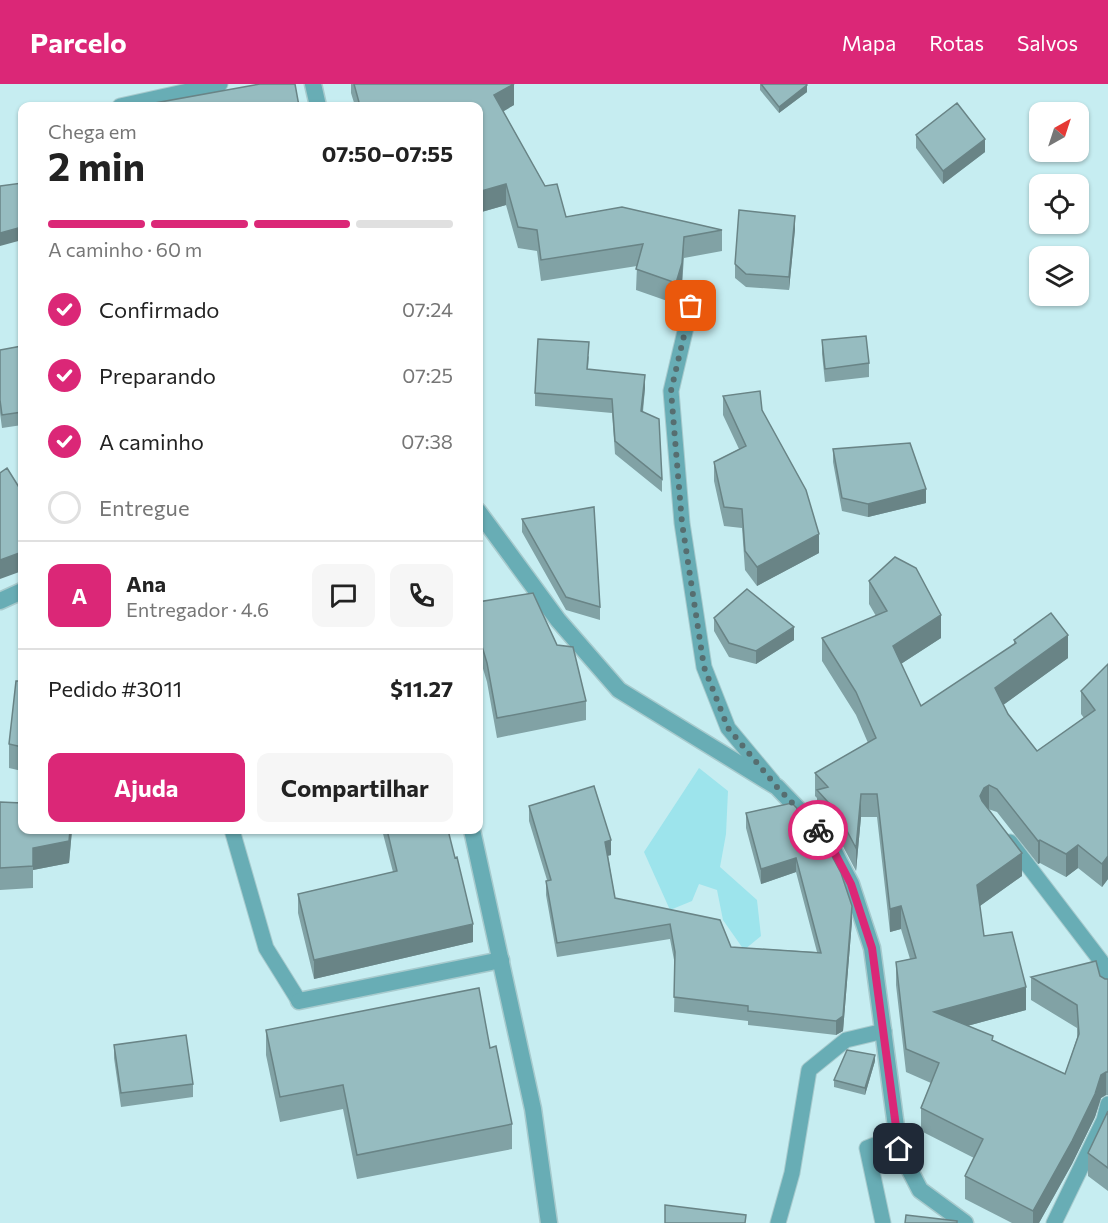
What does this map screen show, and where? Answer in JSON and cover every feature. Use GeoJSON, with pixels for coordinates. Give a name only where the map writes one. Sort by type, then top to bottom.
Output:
{"type":"FeatureCollection","features":[{"type":"Feature","properties":{"kind":"street"},"geometry":{"type":"LineString","coordinates":[[313,84],[317,102]]}},
{"type":"Feature","properties":{"kind":"street"},"geometry":{"type":"LineString","coordinates":[[483,518],[558,620],[619,690],[777,787],[828,840],[851,884],[872,948],[899,1149],[920,1190],[965,1223]]}},
{"type":"Feature","properties":{"kind":"street"},"geometry":{"type":"LineString","coordinates":[[0,601],[18,593]]}},
{"type":"Feature","properties":{"kind":"street"},"geometry":{"type":"LineString","coordinates":[[473,834],[533,1109],[549,1223]]}},
{"type":"Feature","properties":{"kind":"street"},"geometry":{"type":"LineString","coordinates":[[299,1001],[501,960]]}},
{"type":"Feature","properties":{"kind":"lane"},"geometry":{"type":"LineString","coordinates":[[138,102],[220,84]]}},
{"type":"Feature","properties":{"kind":"lane"},"geometry":{"type":"LineString","coordinates":[[691,306],[671,391],[682,523],[704,667],[728,728],[777,787]]}},
{"type":"Feature","properties":{"kind":"lane"},"geometry":{"type":"LineString","coordinates":[[997,827],[1101,961],[1108,993]]}},
{"type":"Feature","properties":{"kind":"lane"},"geometry":{"type":"LineString","coordinates":[[233,834],[266,948],[299,1001]]}},
{"type":"Feature","properties":{"kind":"lane"},"geometry":{"type":"LineString","coordinates":[[778,1223],[792,1173],[809,1070],[846,1040],[884,1031]]}},
{"type":"Feature","properties":{"kind":"lane"},"geometry":{"type":"LineString","coordinates":[[1054,1223],[1104,1120],[1108,1104]]}},
{"type":"Feature","properties":{"kind":"lane"},"geometry":{"type":"LineString","coordinates":[[883,1223],[867,1148],[898,1136]]}},
{"type":"Feature","properties":{"kind":"shaded area"},"geometry":{"type":"Polygon","coordinates":[[[699,768],[728,791],[726,834],[720,867],[757,900],[761,936],[744,950],[723,920],[717,890],[699,884],[692,901],[670,910],[644,852],[699,768]]]}},
{"type":"Feature","properties":{"kind":"building"},"geometry":{"type":"Polygon","coordinates":[[[260,84],[295,84],[298,102],[161,102],[260,84]]]}},
{"type":"Feature","properties":{"kind":"building"},"geometry":{"type":"Polygon","coordinates":[[[354,84],[514,84],[494,95],[545,186],[557,184],[566,217],[622,207],[722,230],[684,237],[682,263],[676,283],[636,269],[643,244],[541,260],[537,230],[518,227],[506,184],[483,191],[483,102],[359,102],[354,84]]]}},
{"type":"Feature","properties":{"kind":"building"},"geometry":{"type":"Polygon","coordinates":[[[761,84],[806,84],[807,85],[779,107],[761,84]]]}},
{"type":"Feature","properties":{"kind":"building"},"geometry":{"type":"Polygon","coordinates":[[[957,103],[985,139],[943,171],[916,135],[957,103]]]}},
{"type":"Feature","properties":{"kind":"building"},"geometry":{"type":"Polygon","coordinates":[[[18,184],[18,228],[0,233],[0,186],[18,184]]]}},
{"type":"Feature","properties":{"kind":"building"},"geometry":{"type":"Polygon","coordinates":[[[739,210],[795,216],[789,277],[746,274],[735,264],[739,210]]]}},
{"type":"Feature","properties":{"kind":"building"},"geometry":{"type":"Polygon","coordinates":[[[866,336],[869,363],[825,369],[822,340],[866,336]]]}},
{"type":"Feature","properties":{"kind":"building"},"geometry":{"type":"Polygon","coordinates":[[[538,339],[589,342],[587,369],[645,375],[641,411],[659,419],[662,479],[615,441],[612,399],[535,393],[538,339]]]}},
{"type":"Feature","properties":{"kind":"building"},"geometry":{"type":"Polygon","coordinates":[[[18,347],[18,413],[2,415],[0,350],[18,347]]]}},
{"type":"Feature","properties":{"kind":"building"},"geometry":{"type":"Polygon","coordinates":[[[760,391],[762,410],[806,490],[819,534],[757,567],[745,551],[742,509],[724,507],[714,462],[746,446],[723,396],[760,391]]]}},
{"type":"Feature","properties":{"kind":"building"},"geometry":{"type":"Polygon","coordinates":[[[910,443],[926,489],[868,504],[842,498],[833,449],[910,443]]]}},
{"type":"Feature","properties":{"kind":"building"},"geometry":{"type":"Polygon","coordinates":[[[7,468],[18,486],[18,553],[0,560],[0,473],[7,468]]]}},
{"type":"Feature","properties":{"kind":"building"},"geometry":{"type":"Polygon","coordinates":[[[594,507],[600,607],[566,597],[522,519],[594,507]]]}},
{"type":"Feature","properties":{"kind":"building"},"geometry":{"type":"Polygon","coordinates":[[[895,557],[916,568],[941,615],[893,646],[921,706],[1016,643],[1014,640],[1051,613],[1068,635],[995,688],[1008,714],[1037,751],[1095,710],[1081,691],[1108,664],[1108,856],[1102,864],[1078,845],[1066,854],[1038,841],[997,789],[989,785],[984,788],[980,796],[982,801],[1022,853],[977,885],[984,936],[1012,932],[1026,987],[934,1012],[993,1036],[992,1040],[1065,1074],[1079,1034],[1077,1005],[1031,977],[1096,961],[1100,976],[1108,979],[1108,1072],[1101,1075],[1095,1094],[1072,1141],[1033,1211],[965,1176],[983,1139],[921,1108],[939,1063],[906,1049],[896,962],[916,958],[901,906],[890,909],[877,794],[861,794],[856,848],[837,812],[817,790],[828,787],[815,773],[876,738],[856,692],[822,638],[887,611],[869,581],[895,557]]]}},
{"type":"Feature","properties":{"kind":"building"},"geometry":{"type":"Polygon","coordinates":[[[747,589],[794,627],[756,651],[729,643],[714,618],[747,589]]]}},
{"type":"Feature","properties":{"kind":"building"},"geometry":{"type":"Polygon","coordinates":[[[533,593],[557,645],[573,647],[586,701],[497,718],[483,650],[483,601],[533,593]]]}},
{"type":"Feature","properties":{"kind":"building"},"geometry":{"type":"Polygon","coordinates":[[[16,681],[18,681],[18,746],[9,744],[16,681]]]}},
{"type":"Feature","properties":{"kind":"building"},"geometry":{"type":"Polygon","coordinates":[[[594,786],[611,840],[605,842],[615,898],[720,920],[731,947],[821,953],[796,858],[761,869],[746,813],[792,803],[819,832],[841,873],[852,906],[843,1016],[836,1021],[748,1011],[748,1006],[674,997],[675,952],[670,924],[557,943],[546,881],[551,880],[529,806],[594,786]]]}},
{"type":"Feature","properties":{"kind":"building"},"geometry":{"type":"Polygon","coordinates":[[[0,802],[18,803],[18,834],[70,834],[69,841],[33,848],[33,866],[0,868],[0,802]]]}},
{"type":"Feature","properties":{"kind":"building"},"geometry":{"type":"Polygon","coordinates":[[[388,834],[449,834],[455,858],[457,857],[473,924],[314,960],[298,894],[397,871],[388,834]]]}},
{"type":"Feature","properties":{"kind":"building"},"geometry":{"type":"Polygon","coordinates":[[[479,988],[490,1048],[496,1046],[512,1124],[357,1155],[343,1085],[280,1097],[266,1030],[479,988]]]}},
{"type":"Feature","properties":{"kind":"building"},"geometry":{"type":"Polygon","coordinates":[[[186,1035],[193,1084],[121,1093],[114,1045],[186,1035]]]}},
{"type":"Feature","properties":{"kind":"building"},"geometry":{"type":"Polygon","coordinates":[[[847,1050],[875,1055],[865,1088],[834,1080],[847,1050]]]}},
{"type":"Feature","properties":{"kind":"building"},"geometry":{"type":"Polygon","coordinates":[[[1108,1111],[1108,1168],[1088,1153],[1108,1111]]]}},
{"type":"Feature","properties":{"kind":"building"},"geometry":{"type":"Polygon","coordinates":[[[665,1205],[746,1215],[745,1223],[665,1223],[665,1205]]]}},
{"type":"Feature","properties":{"kind":"building"},"geometry":{"type":"Polygon","coordinates":[[[906,1215],[957,1221],[957,1223],[905,1223],[906,1215]]]}},
{"type":"Feature","properties":{"kind":"way so far"},"geometry":{"type":"LineString","coordinates":[[691,306],[671,391],[682,523],[704,667],[728,728],[777,787],[818,830]]}},
{"type":"Feature","properties":{"kind":"route"},"geometry":{"type":"LineString","coordinates":[[818,830],[828,840],[851,884],[872,948],[899,1149]]}}]}
